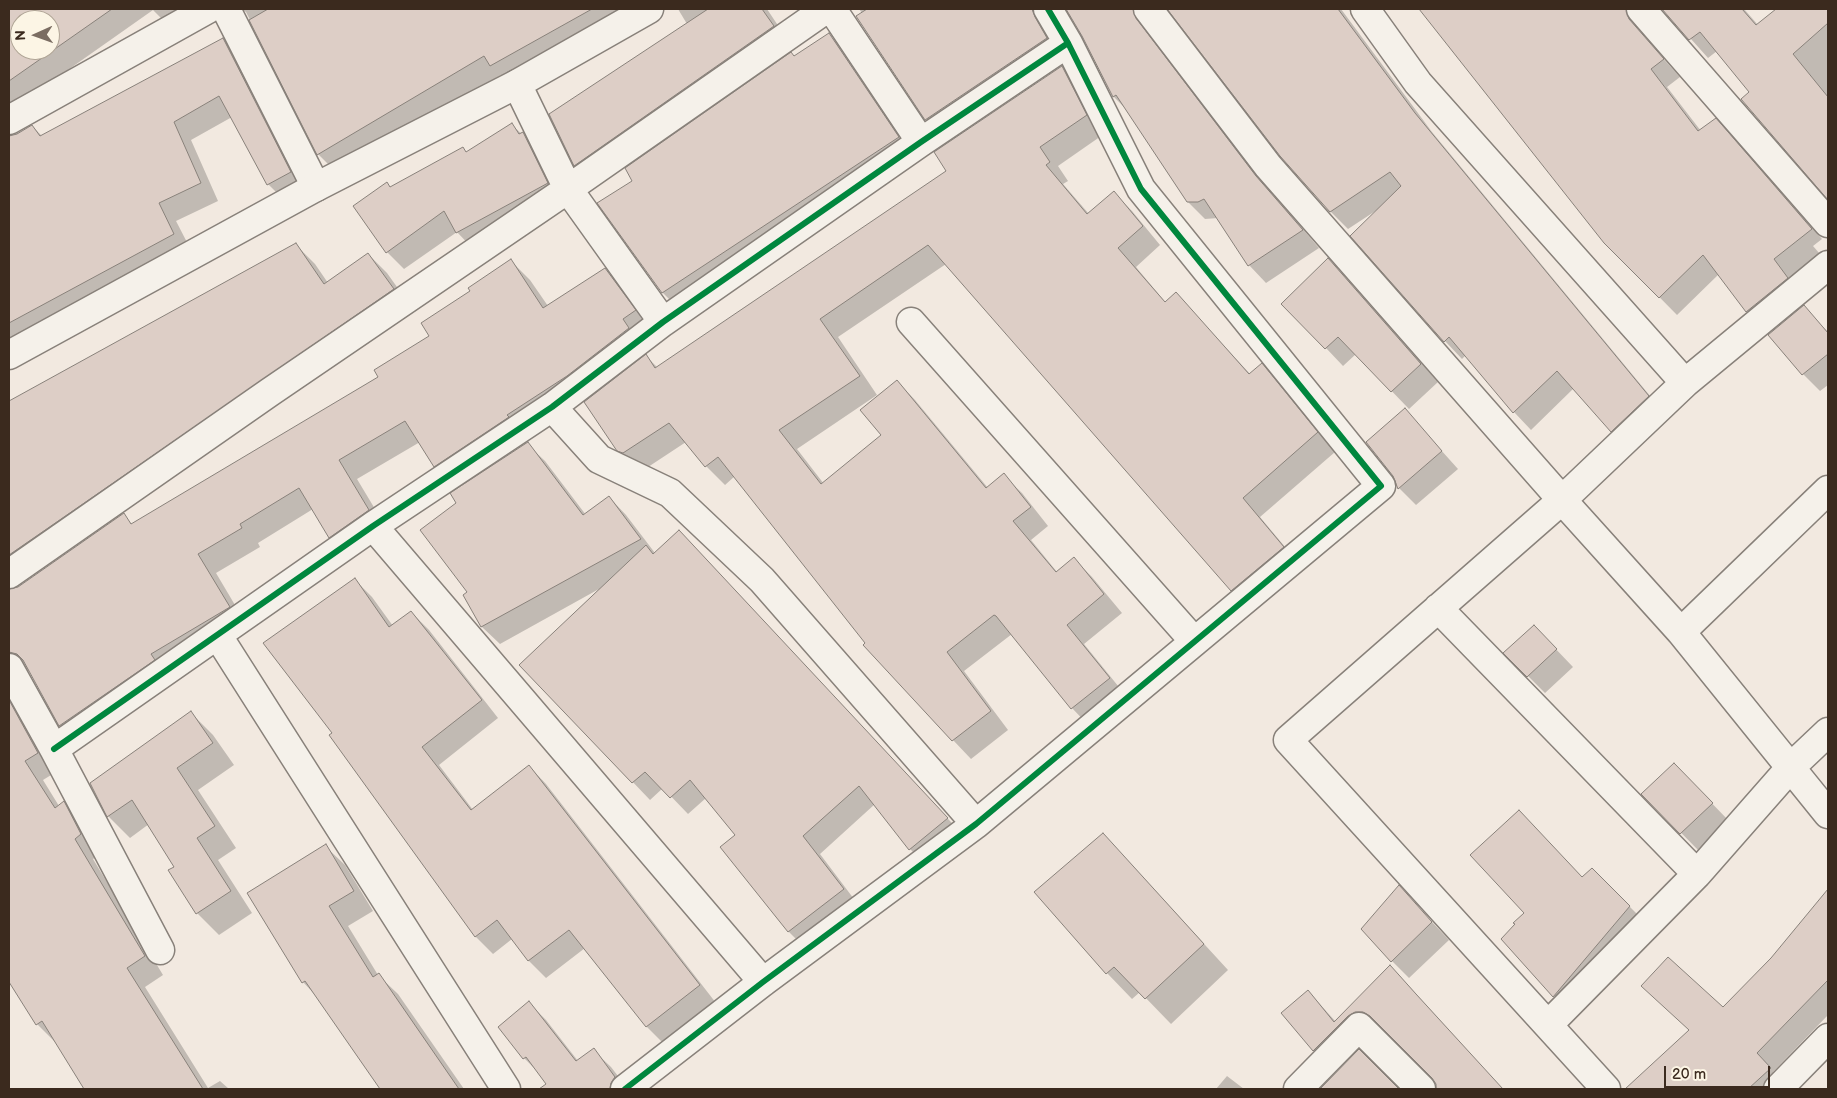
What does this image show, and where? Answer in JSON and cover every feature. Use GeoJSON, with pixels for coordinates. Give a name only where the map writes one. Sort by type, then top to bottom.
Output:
{"type":"FeatureCollection","features":[{"type":"Feature","properties":{"kind":"street"},"geometry":{"type":"LineString","coordinates":[[9,120],[208,9]]}},
{"type":"Feature","properties":{"kind":"street"},"geometry":{"type":"LineString","coordinates":[[226,9],[316,188]]}},
{"type":"Feature","properties":{"kind":"street"},"geometry":{"type":"LineString","coordinates":[[9,355],[316,188],[517,84],[649,9]]}},
{"type":"Feature","properties":{"kind":"street"},"geometry":{"type":"LineString","coordinates":[[9,574],[826,9]]}},
{"type":"Feature","properties":{"kind":"street"},"geometry":{"type":"LineString","coordinates":[[832,9],[921,142]]}},
{"type":"Feature","properties":{"kind":"street"},"geometry":{"type":"LineString","coordinates":[[626,1089],[763,982],[976,824],[1381,486],[1140,189],[1068,43],[1048,9]]}},
{"type":"Feature","properties":{"kind":"street"},"geometry":{"type":"LineString","coordinates":[[1148,9],[1268,166],[1562,500],[1681,632],[1828,814]]}},
{"type":"Feature","properties":{"kind":"street"},"geometry":{"type":"LineString","coordinates":[[1365,9],[1418,83],[1685,383]]}},
{"type":"Feature","properties":{"kind":"street"},"geometry":{"type":"LineString","coordinates":[[1641,9],[1828,223]]}},
{"type":"Feature","properties":{"kind":"street"},"geometry":{"type":"LineString","coordinates":[[54,749],[373,526],[552,407],[663,322],[921,142],[1068,43]]}},
{"type":"Feature","properties":{"kind":"street"},"geometry":{"type":"LineString","coordinates":[[517,84],[568,189],[663,322]]}},
{"type":"Feature","properties":{"kind":"street"},"geometry":{"type":"LineString","coordinates":[[1606,1089],[1288,740],[1562,500],[1685,383],[1828,265]]}},
{"type":"Feature","properties":{"kind":"street"},"geometry":{"type":"LineString","coordinates":[[911,322],[1194,641]]}},
{"type":"Feature","properties":{"kind":"street"},"geometry":{"type":"LineString","coordinates":[[552,407],[599,459],[670,493],[762,580],[976,824]]}},
{"type":"Feature","properties":{"kind":"street"},"geometry":{"type":"LineString","coordinates":[[1681,632],[1828,490]]}},
{"type":"Feature","properties":{"kind":"street"},"geometry":{"type":"LineString","coordinates":[[373,526],[763,982]]}},
{"type":"Feature","properties":{"kind":"street"},"geometry":{"type":"LineString","coordinates":[[1438,608],[1697,874]]}},
{"type":"Feature","properties":{"kind":"street"},"geometry":{"type":"LineString","coordinates":[[218,636],[506,1089]]}},
{"type":"Feature","properties":{"kind":"street"},"geometry":{"type":"LineString","coordinates":[[9,668],[160,950]]}},
{"type":"Feature","properties":{"kind":"street"},"geometry":{"type":"LineString","coordinates":[[1548,1025],[1697,874],[1791,767],[1828,732]]}},
{"type":"Feature","properties":{"kind":"street"},"geometry":{"type":"LineString","coordinates":[[1298,1089],[1359,1028],[1421,1089]]}},
{"type":"Feature","properties":{"kind":"street"},"geometry":{"type":"LineString","coordinates":[[1778,1089],[1828,1038]]}},
{"type":"Feature","properties":{"kind":"building"},"geometry":{"type":"Polygon","coordinates":[[[9,9],[112,9],[60,45],[60,10],[10,10],[10,60],[39,60],[9,81],[9,9]]]}},
{"type":"Feature","properties":{"kind":"building"},"geometry":{"type":"Polygon","coordinates":[[[268,9],[592,9],[490,66],[484,56],[317,155],[249,20],[268,9]]]}},
{"type":"Feature","properties":{"kind":"building"},"geometry":{"type":"Polygon","coordinates":[[[708,9],[762,9],[774,26],[574,166],[549,114],[708,9]]]}},
{"type":"Feature","properties":{"kind":"building"},"geometry":{"type":"Polygon","coordinates":[[[867,9],[1032,9],[1047,38],[925,120],[856,16],[867,9]]]}},
{"type":"Feature","properties":{"kind":"building"},"geometry":{"type":"Polygon","coordinates":[[[1066,9],[1133,9],[1136,18],[1256,176],[1303,230],[1248,266],[1204,199],[1198,202],[1187,202],[1116,95],[1113,97],[1066,9]]]}},
{"type":"Feature","properties":{"kind":"building"},"geometry":{"type":"Polygon","coordinates":[[[1167,9],[1338,9],[1415,113],[1649,396],[1611,432],[1557,371],[1513,413],[1449,337],[1444,342],[1350,236],[1401,186],[1390,172],[1330,212],[1280,156],[1167,9]]]}},
{"type":"Feature","properties":{"kind":"building"},"geometry":{"type":"Polygon","coordinates":[[[1419,9],[1626,9],[1629,19],[1664,59],[1651,69],[1698,131],[1716,118],[1812,229],[1774,259],[1788,278],[1746,312],[1703,255],[1659,298],[1604,243],[1419,9]]]}},
{"type":"Feature","properties":{"kind":"building"},"geometry":{"type":"Polygon","coordinates":[[[1662,9],[1742,9],[1756,25],[1776,9],[1828,9],[1828,23],[1793,54],[1828,97],[1828,200],[1741,99],[1749,92],[1700,32],[1689,40],[1662,9]]]}},
{"type":"Feature","properties":{"kind":"building"},"geometry":{"type":"Polygon","coordinates":[[[829,33],[899,137],[662,293],[597,203],[632,181],[625,168],[791,52],[794,56],[829,33]]]}},
{"type":"Feature","properties":{"kind":"building"},"geometry":{"type":"Polygon","coordinates":[[[223,38],[291,172],[267,185],[219,96],[174,122],[201,183],[159,203],[174,234],[9,323],[9,136],[17,134],[32,125],[40,136],[223,38]]]}},
{"type":"Feature","properties":{"kind":"building"},"geometry":{"type":"Polygon","coordinates":[[[1062,66],[1087,115],[1040,147],[1050,162],[1046,165],[1087,214],[1114,191],[1143,226],[1118,248],[1165,302],[1176,292],[1249,374],[1262,363],[1318,432],[1243,498],[1284,547],[1231,591],[928,245],[820,319],[860,376],[779,430],[821,484],[881,435],[860,410],[897,380],[986,488],[1004,473],[1031,507],[1013,521],[1056,572],[1074,557],[1104,594],[1067,625],[1110,678],[1071,709],[994,615],[947,652],[991,711],[952,741],[863,645],[865,643],[718,457],[705,467],[669,423],[623,453],[617,451],[584,402],[646,354],[655,368],[946,171],[934,152],[1062,66]]]}},
{"type":"Feature","properties":{"kind":"building"},"geometry":{"type":"Polygon","coordinates":[[[512,123],[519,134],[523,132],[548,183],[456,233],[444,211],[386,253],[353,206],[387,182],[390,187],[463,147],[466,152],[512,123]]]}},
{"type":"Feature","properties":{"kind":"building"},"geometry":{"type":"Polygon","coordinates":[[[296,243],[324,284],[368,253],[394,289],[9,555],[9,401],[296,243]]]}},
{"type":"Feature","properties":{"kind":"building"},"geometry":{"type":"Polygon","coordinates":[[[1328,258],[1421,364],[1391,392],[1338,337],[1325,349],[1281,304],[1328,258]]]}},
{"type":"Feature","properties":{"kind":"building"},"geometry":{"type":"Polygon","coordinates":[[[511,259],[543,308],[605,268],[636,310],[623,319],[629,328],[567,376],[507,415],[509,417],[434,467],[405,421],[339,460],[369,510],[329,538],[299,488],[240,524],[242,528],[198,554],[230,607],[151,654],[155,660],[59,726],[23,660],[17,654],[9,652],[9,589],[18,587],[124,513],[131,524],[378,377],[374,370],[429,336],[421,323],[470,291],[468,288],[511,259]]]}},
{"type":"Feature","properties":{"kind":"building"},"geometry":{"type":"Polygon","coordinates":[[[1804,305],[1828,333],[1828,354],[1802,375],[1768,335],[1804,305]]]}},
{"type":"Feature","properties":{"kind":"building"},"geometry":{"type":"Polygon","coordinates":[[[1405,408],[1442,451],[1398,489],[1393,476],[1366,442],[1405,408]]]}},
{"type":"Feature","properties":{"kind":"building"},"geometry":{"type":"Polygon","coordinates":[[[528,442],[583,515],[609,496],[641,539],[481,627],[463,595],[467,592],[420,530],[456,503],[450,493],[528,442]]]}},
{"type":"Feature","properties":{"kind":"building"},"geometry":{"type":"Polygon","coordinates":[[[679,530],[948,818],[909,850],[859,786],[803,836],[844,889],[788,932],[720,847],[735,835],[690,780],[670,798],[645,772],[632,783],[519,665],[646,545],[653,554],[679,530]]]}},
{"type":"Feature","properties":{"kind":"building"},"geometry":{"type":"Polygon","coordinates":[[[355,578],[389,627],[411,611],[482,700],[422,747],[471,810],[529,765],[700,985],[646,1027],[569,930],[528,961],[497,920],[475,937],[329,735],[332,733],[263,643],[355,578]]]}},
{"type":"Feature","properties":{"kind":"building"},"geometry":{"type":"Polygon","coordinates":[[[1534,625],[1557,649],[1527,677],[1503,653],[1534,625]]]}},
{"type":"Feature","properties":{"kind":"building"},"geometry":{"type":"Polygon","coordinates":[[[9,700],[38,753],[25,761],[55,808],[64,801],[81,834],[75,839],[145,956],[127,968],[203,1089],[84,1089],[42,1021],[36,1025],[9,982],[9,700]]]}},
{"type":"Feature","properties":{"kind":"building"},"geometry":{"type":"Polygon","coordinates":[[[191,711],[213,743],[177,768],[215,826],[197,838],[231,891],[196,914],[168,870],[174,867],[132,800],[107,817],[90,783],[191,711]]]}},
{"type":"Feature","properties":{"kind":"building"},"geometry":{"type":"Polygon","coordinates":[[[1674,763],[1713,803],[1680,834],[1641,794],[1674,763]]]}},
{"type":"Feature","properties":{"kind":"building"},"geometry":{"type":"Polygon","coordinates":[[[1519,810],[1582,877],[1592,868],[1630,906],[1553,997],[1501,939],[1515,924],[1513,923],[1524,913],[1470,855],[1519,810]]]}},
{"type":"Feature","properties":{"kind":"building"},"geometry":{"type":"Polygon","coordinates":[[[1103,833],[1204,944],[1145,999],[1114,967],[1106,974],[1034,892],[1103,833]]]}},
{"type":"Feature","properties":{"kind":"building"},"geometry":{"type":"Polygon","coordinates":[[[326,844],[354,891],[329,906],[373,977],[379,973],[459,1089],[380,1089],[305,981],[302,983],[247,893],[326,844]]]}},
{"type":"Feature","properties":{"kind":"building"},"geometry":{"type":"Polygon","coordinates":[[[1399,885],[1432,922],[1391,962],[1361,929],[1399,885]]]}},
{"type":"Feature","properties":{"kind":"building"},"geometry":{"type":"Polygon","coordinates":[[[1828,889],[1828,980],[1757,1053],[1771,1068],[1748,1089],[1625,1089],[1689,1030],[1641,986],[1668,957],[1723,1007],[1771,958],[1828,889]]]}},
{"type":"Feature","properties":{"kind":"building"},"geometry":{"type":"Polygon","coordinates":[[[1390,965],[1503,1089],[1436,1089],[1436,1084],[1432,1078],[1370,1016],[1363,1012],[1355,1012],[1348,1016],[1313,1051],[1281,1013],[1308,990],[1334,1022],[1390,965]]]}},
{"type":"Feature","properties":{"kind":"building"},"geometry":{"type":"Polygon","coordinates":[[[529,1001],[576,1061],[594,1048],[615,1077],[610,1089],[539,1089],[546,1084],[526,1057],[523,1059],[498,1027],[529,1001]]]}},
{"type":"Feature","properties":{"kind":"building"},"geometry":{"type":"Polygon","coordinates":[[[1359,1049],[1399,1089],[1320,1089],[1359,1049]]]}},
{"type":"Feature","properties":{"kind":"cycle path"},"geometry":{"type":"LineString","coordinates":[[625,1089],[763,982],[976,824],[1381,486],[1141,189],[1068,43],[1048,9]]}},
{"type":"Feature","properties":{"kind":"cycle path"},"geometry":{"type":"LineString","coordinates":[[54,749],[373,526],[552,407],[663,322],[921,142],[1068,43]]}}]}
